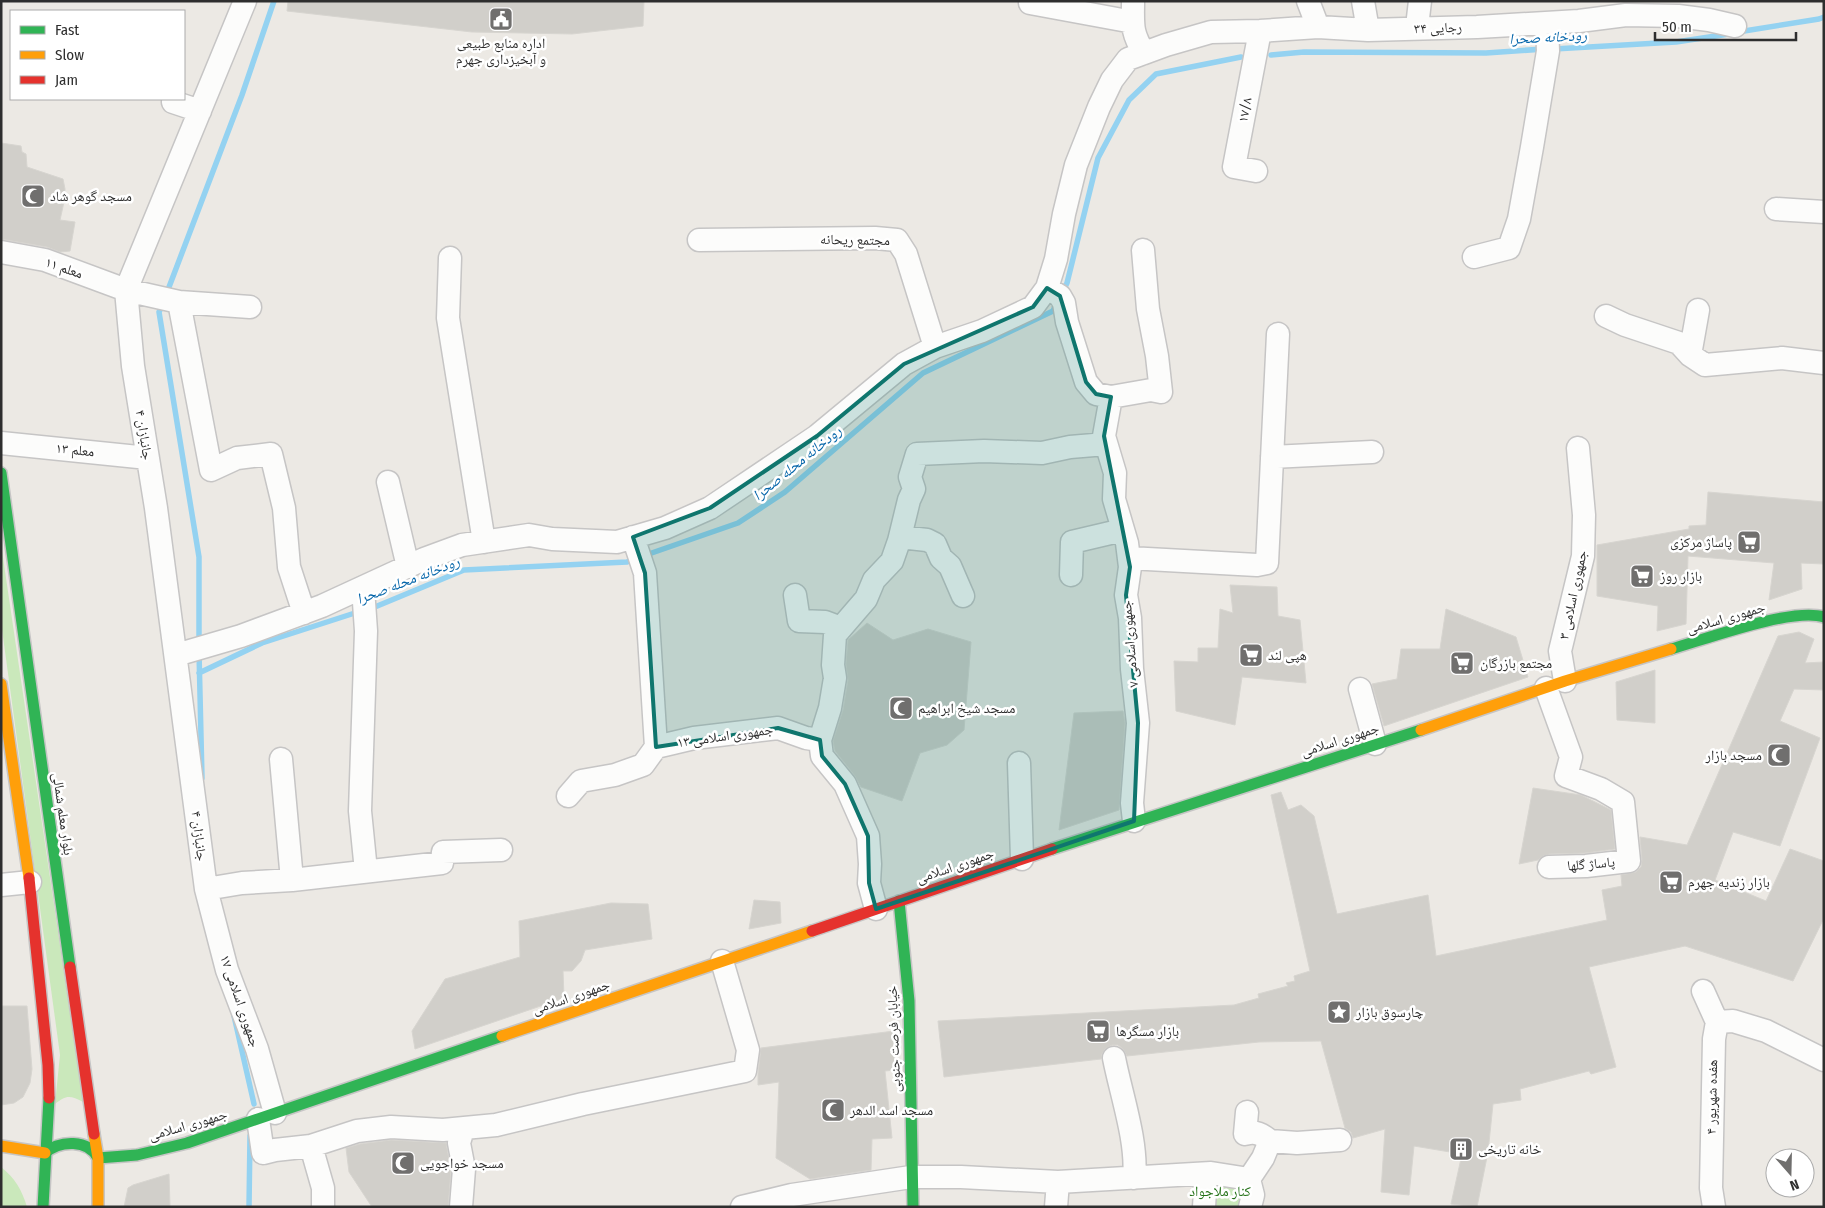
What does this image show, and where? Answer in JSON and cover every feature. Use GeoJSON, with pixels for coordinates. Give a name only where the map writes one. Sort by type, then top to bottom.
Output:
{"type":"FeatureCollection","features":[{"type":"Feature","properties":{"kind":"street","name":"جانبازان ۴"},"geometry":{"type":"LineString","coordinates":[[206,889],[176,655],[133,366],[126,290],[245,1]]}},
{"type":"Feature","properties":{"kind":"street"},"geometry":{"type":"LineString","coordinates":[[1308,1],[1318,27]]}},
{"type":"Feature","properties":{"kind":"street"},"geometry":{"type":"LineString","coordinates":[[1363,1],[1368,30]]}},
{"type":"Feature","properties":{"kind":"street"},"geometry":{"type":"LineString","coordinates":[[1420,1],[1418,18],[1421,28]]}},
{"type":"Feature","properties":{"kind":"street"},"geometry":{"type":"LineString","coordinates":[[1030,3],[1133,12],[1135,38],[1144,53]]}},
{"type":"Feature","properties":{"kind":"street","name":"رجایی ۳۴"},"geometry":{"type":"LineString","coordinates":[[1057,296],[1056,259],[1064,214],[1076,165],[1112,80],[1128,58],[1211,32],[1318,27],[1368,30],[1547,24],[1624,8],[1708,20],[1734,26]]}},
{"type":"Feature","properties":{"kind":"street"},"geometry":{"type":"LineString","coordinates":[[1474,257],[1509,248],[1518,219],[1548,51],[1547,24]]}},
{"type":"Feature","properties":{"kind":"street","name":"۱۷/۸"},"geometry":{"type":"LineString","coordinates":[[1256,171],[1234,167],[1260,31]]}},
{"type":"Feature","properties":{"kind":"street"},"geometry":{"type":"LineString","coordinates":[[173,102],[200,111]]}},
{"type":"Feature","properties":{"kind":"street"},"geometry":{"type":"LineString","coordinates":[[1776,208],[1824,212]]}},
{"type":"Feature","properties":{"kind":"street","name":"مجتمع ریحانه"},"geometry":{"type":"LineString","coordinates":[[699,240],[875,238],[896,240],[906,254],[935,347]]}},
{"type":"Feature","properties":{"kind":"street"},"geometry":{"type":"LineString","coordinates":[[176,655],[240,636],[304,613],[363,589],[424,559],[462,545],[529,535],[552,539],[617,542],[665,528],[710,508],[817,436],[904,364],[935,347],[982,331],[1057,296],[1086,382],[1096,394],[1111,397],[1151,390],[1161,392],[1157,356],[1148,309],[1143,250]]}},
{"type":"Feature","properties":{"kind":"street","name":"معلم ۱۱"},"geometry":{"type":"LineString","coordinates":[[1,252],[44,260],[126,290],[169,300],[250,307]]}},
{"type":"Feature","properties":{"kind":"street"},"geometry":{"type":"LineString","coordinates":[[450,258],[448,318],[484,542]]}},
{"type":"Feature","properties":{"kind":"street"},"geometry":{"type":"LineString","coordinates":[[169,300],[211,470],[237,458],[271,454],[284,508],[290,566],[304,613]]}},
{"type":"Feature","properties":{"kind":"street"},"geometry":{"type":"LineString","coordinates":[[1690,355],[1698,310]]}},
{"type":"Feature","properties":{"kind":"street"},"geometry":{"type":"LineString","coordinates":[[1606,316],[1625,325],[1679,343],[1690,355],[1705,365],[1782,358],[1824,363]]}},
{"type":"Feature","properties":{"kind":"street"},"geometry":{"type":"LineString","coordinates":[[1129,558],[1258,565],[1267,563],[1278,334]]}},
{"type":"Feature","properties":{"kind":"street","name":"جمهوری‌اسلامی ۷"},"geometry":{"type":"LineString","coordinates":[[1111,397],[1104,436],[1114,473],[1114,499],[1123,530],[1130,567],[1126,595],[1130,618],[1132,669],[1138,723],[1132,803],[1134,822]]}},
{"type":"Feature","properties":{"kind":"street","name":"معلم ۱۳"},"geometry":{"type":"LineString","coordinates":[[1,443],[148,458]]}},
{"type":"Feature","properties":{"kind":"street"},"geometry":{"type":"LineString","coordinates":[[876,909],[869,883],[868,836],[845,784],[822,756],[820,740],[830,708],[835,678],[833,665],[835,635],[866,600],[874,580],[892,561],[908,500],[914,489],[910,477],[917,454],[984,451],[1042,454],[1070,448],[1106,444]]}},
{"type":"Feature","properties":{"kind":"street","name":"جمهوری اسلامی ۳"},"geometry":{"type":"LineString","coordinates":[[1555,685],[1560,651],[1583,556],[1584,515],[1578,448]]}},
{"type":"Feature","properties":{"kind":"street"},"geometry":{"type":"LineString","coordinates":[[1272,457],[1372,452]]}},
{"type":"Feature","properties":{"kind":"street","name":"بلوار معلم شمالی"},"geometry":{"type":"LineString","coordinates":[[1,472],[60,900],[98,1158],[98,1207]]}},
{"type":"Feature","properties":{"kind":"street"},"geometry":{"type":"LineString","coordinates":[[388,482],[408,567]]}},
{"type":"Feature","properties":{"kind":"street"},"geometry":{"type":"LineString","coordinates":[[1071,574],[1072,542],[1123,530]]}},
{"type":"Feature","properties":{"kind":"street"},"geometry":{"type":"LineString","coordinates":[[900,536],[927,540],[935,544],[940,558],[950,566],[963,596]]}},
{"type":"Feature","properties":{"kind":"street"},"geometry":{"type":"LineString","coordinates":[[568,796],[581,780],[615,775],[643,765],[656,747],[645,573],[633,538]]}},
{"type":"Feature","properties":{"kind":"street"},"geometry":{"type":"LineString","coordinates":[[363,589],[366,631],[360,811],[366,871]]}},
{"type":"Feature","properties":{"kind":"street"},"geometry":{"type":"LineString","coordinates":[[795,595],[798,621],[826,622],[841,628]]}},
{"type":"Feature","properties":{"kind":"street","name":"جمهوری اسلامی"},"geometry":{"type":"LineString","coordinates":[[98,1158],[137,1155],[188,1143],[1022,859],[1555,685],[1763,622],[1814,614],[1824,617]]}},
{"type":"Feature","properties":{"kind":"street"},"geometry":{"type":"LineString","coordinates":[[1,684],[30,882],[48,1065],[49,1108],[43,1207]]}},
{"type":"Feature","properties":{"kind":"street","name":"پاساژ گلها"},"geometry":{"type":"LineString","coordinates":[[1548,867],[1586,866],[1629,860],[1623,802],[1601,789],[1566,776],[1571,757],[1555,685]]}},
{"type":"Feature","properties":{"kind":"street"},"geometry":{"type":"LineString","coordinates":[[1360,689],[1375,744]]}},
{"type":"Feature","properties":{"kind":"street","name":"جمهوری اسلامی ۱۳"},"geometry":{"type":"LineString","coordinates":[[656,747],[694,738],[778,728],[806,738],[820,740]]}},
{"type":"Feature","properties":{"kind":"street"},"geometry":{"type":"LineString","coordinates":[[281,759],[292,880]]}},
{"type":"Feature","properties":{"kind":"street"},"geometry":{"type":"LineString","coordinates":[[1019,763],[1022,859]]}},
{"type":"Feature","properties":{"kind":"street"},"geometry":{"type":"LineString","coordinates":[[206,889],[242,883],[292,880],[442,863],[443,852],[501,850]]}},
{"type":"Feature","properties":{"kind":"street"},"geometry":{"type":"LineString","coordinates":[[1,885],[30,882]]}},
{"type":"Feature","properties":{"kind":"street","name":"جمهوری اسلامی ۱۷"},"geometry":{"type":"LineString","coordinates":[[206,889],[227,970],[257,1049],[267,1116],[263,1153],[311,1146]]}},
{"type":"Feature","properties":{"kind":"street","name":"خیابان فرصت جنوبی"},"geometry":{"type":"LineString","coordinates":[[899,901],[910,1001],[913,1207]]}},
{"type":"Feature","properties":{"kind":"street"},"geometry":{"type":"LineString","coordinates":[[323,1207],[323,1188],[311,1146],[357,1131],[391,1127],[443,1130],[496,1125],[582,1104],[745,1071],[748,1050],[722,961]]}},
{"type":"Feature","properties":{"kind":"street"},"geometry":{"type":"LineString","coordinates":[[1703,991],[1717,1022],[1733,1021],[1766,1031],[1824,1060]]}},
{"type":"Feature","properties":{"kind":"street","name":"هفده شهریور ۴"},"geometry":{"type":"LineString","coordinates":[[1714,1207],[1711,1178],[1714,1039],[1717,1022]]}},
{"type":"Feature","properties":{"kind":"street"},"geometry":{"type":"LineString","coordinates":[[1114,1058],[1127,1113],[1135,1163],[1134,1178]]}},
{"type":"Feature","properties":{"kind":"street"},"geometry":{"type":"LineString","coordinates":[[1247,1112],[1245,1134],[1251,1132],[1262,1134],[1270,1141],[1297,1143],[1340,1140]]}},
{"type":"Feature","properties":{"kind":"street"},"geometry":{"type":"LineString","coordinates":[[461,1207],[464,1169],[459,1143],[463,1129]]}},
{"type":"Feature","properties":{"kind":"street"},"geometry":{"type":"LineString","coordinates":[[1250,1207],[1253,1195],[1249,1179],[1263,1158],[1270,1141]]}},
{"type":"Feature","properties":{"kind":"street"},"geometry":{"type":"LineString","coordinates":[[45,1153],[49,1147],[72,1144],[90,1149],[97,1154],[98,1158]]}},
{"type":"Feature","properties":{"kind":"street"},"geometry":{"type":"LineString","coordinates":[[1,1146],[45,1153]]}},
{"type":"Feature","properties":{"kind":"street"},"geometry":{"type":"LineString","coordinates":[[742,1207],[792,1195],[825,1199],[912,1178],[1058,1182],[1211,1173],[1249,1179]]}},
{"type":"Feature","properties":{"kind":"street"},"geometry":{"type":"LineString","coordinates":[[1204,1207],[1206,1174]]}},
{"type":"Feature","properties":{"kind":"street"},"geometry":{"type":"LineString","coordinates":[[1056,1207],[1058,1182]]}},
{"type":"Feature","properties":{"kind":"highlighted area"},"geometry":{"type":"Polygon","coordinates":[[[1047,288],[1060,296],[1086,382],[1096,394],[1111,397],[1104,436],[1130,567],[1126,595],[1138,723],[1134,821],[876,909],[869,883],[868,836],[845,784],[822,756],[820,740],[778,728],[656,747],[645,573],[633,537],[710,508],[817,436],[904,364],[1033,307],[1047,288]]]}},
{"type":"Feature","properties":{"kind":"green space"},"geometry":{"type":"Polygon","coordinates":[[[1,544],[83,1102],[68,1097],[55,1104],[60,1055],[1,622],[1,544]]]}},
{"type":"Feature","properties":{"kind":"green space"},"geometry":{"type":"Polygon","coordinates":[[[1,1167],[17,1185],[27,1207],[1,1207],[1,1167]]]}},
{"type":"Feature","properties":{"kind":"green space","name":"کنار ملا‌جواد"},"geometry":{"type":"Polygon","coordinates":[[[1206,1174],[1249,1179],[1247,1207],[1205,1207],[1206,1174]]]}},
{"type":"Feature","properties":{"kind":"building","name":"اداره منابع طبیعی و آبخیزداری جهرم"},"geometry":{"type":"Polygon","coordinates":[[[288,1],[644,1],[643,26],[572,34],[472,32],[287,11],[288,1]]]}},
{"type":"Feature","properties":{"kind":"building","name":"مسجد گوهر شاد"},"geometry":{"type":"Polygon","coordinates":[[[1,143],[21,146],[22,152],[26,154],[27,167],[63,179],[65,189],[60,220],[75,222],[70,251],[60,252],[47,247],[1,239],[1,143]]]}},
{"type":"Feature","properties":{"kind":"building"},"geometry":{"type":"Polygon","coordinates":[[[1708,492],[1824,502],[1824,564],[1801,563],[1802,589],[1769,600],[1774,563],[1688,556],[1686,624],[1657,631],[1658,606],[1597,596],[1597,545],[1689,529],[1689,526],[1706,525],[1708,492]]]}},
{"type":"Feature","properties":{"kind":"building","name":"هپی لند"},"geometry":{"type":"Polygon","coordinates":[[[1230,585],[1277,587],[1278,616],[1300,620],[1306,683],[1242,677],[1235,725],[1176,711],[1174,661],[1198,662],[1198,648],[1218,648],[1220,609],[1233,613],[1230,585]]]}},
{"type":"Feature","properties":{"kind":"building","name":"مجتمع بازرگان"},"geometry":{"type":"Polygon","coordinates":[[[1446,609],[1516,637],[1528,677],[1384,726],[1372,684],[1397,679],[1401,649],[1440,649],[1446,609]]]}},
{"type":"Feature","properties":{"kind":"building","name":"مسجد شیخ ابراهیم"},"geometry":{"type":"Polygon","coordinates":[[[867,623],[893,640],[928,629],[971,642],[964,730],[947,745],[920,753],[902,801],[861,787],[855,776],[835,751],[833,741],[843,710],[848,680],[846,664],[848,640],[867,623]]]}},
{"type":"Feature","properties":{"kind":"building","name":"بازار زندیه جهرم"},"geometry":{"type":"Polygon","coordinates":[[[1799,632],[1814,639],[1805,663],[1824,662],[1824,690],[1794,689],[1780,721],[1820,738],[1780,846],[1733,832],[1715,880],[1766,901],[1790,849],[1824,861],[1824,918],[1793,981],[1685,946],[1589,967],[1616,1067],[1591,1074],[1589,1071],[1520,1089],[1521,1100],[1493,1104],[1488,1152],[1477,1207],[1451,1204],[1462,1154],[1414,1146],[1409,1195],[1381,1192],[1385,1129],[1353,1138],[1351,1132],[1345,1128],[1321,1041],[1259,1042],[1127,1056],[1118,1045],[1112,1045],[1105,1049],[1101,1059],[944,1077],[938,1021],[1234,1005],[1259,998],[1258,994],[1288,986],[1286,983],[1295,981],[1294,976],[1310,971],[1271,795],[1281,792],[1288,810],[1301,805],[1314,816],[1337,914],[1428,895],[1436,956],[1607,920],[1602,890],[1622,886],[1621,875],[1636,872],[1641,867],[1640,837],[1687,845],[1778,636],[1799,632]]]}},
{"type":"Feature","properties":{"kind":"building"},"geometry":{"type":"Polygon","coordinates":[[[1655,670],[1655,723],[1617,720],[1616,682],[1655,670]]]}},
{"type":"Feature","properties":{"kind":"building"},"geometry":{"type":"Polygon","coordinates":[[[1123,711],[1125,723],[1119,810],[1059,830],[1074,713],[1123,711]]]}},
{"type":"Feature","properties":{"kind":"building"},"geometry":{"type":"Polygon","coordinates":[[[1533,788],[1581,795],[1611,810],[1615,849],[1585,853],[1549,854],[1538,860],[1519,864],[1533,788]]]}},
{"type":"Feature","properties":{"kind":"building"},"geometry":{"type":"Polygon","coordinates":[[[754,900],[780,902],[781,923],[749,929],[754,900]]]}},
{"type":"Feature","properties":{"kind":"building"},"geometry":{"type":"Polygon","coordinates":[[[611,903],[648,904],[652,939],[585,950],[581,961],[572,971],[563,971],[564,998],[415,1049],[412,1031],[445,979],[520,957],[519,921],[611,903]]]}},
{"type":"Feature","properties":{"kind":"building"},"geometry":{"type":"Polygon","coordinates":[[[1,1006],[27,1006],[32,1069],[30,1083],[23,1097],[14,1103],[1,1105],[1,1006]]]}},
{"type":"Feature","properties":{"kind":"building","name":"مسجد اسد الدهر"},"geometry":{"type":"Polygon","coordinates":[[[894,1031],[895,1070],[885,1071],[892,1138],[872,1139],[871,1170],[810,1179],[776,1158],[779,1082],[758,1085],[761,1048],[894,1031]]]}},
{"type":"Feature","properties":{"kind":"building","name":"مسجد خواجویی"},"geometry":{"type":"Polygon","coordinates":[[[391,1140],[446,1143],[451,1170],[448,1207],[372,1207],[349,1172],[346,1148],[391,1140]]]}},
{"type":"Feature","properties":{"kind":"building"},"geometry":{"type":"Polygon","coordinates":[[[169,1174],[170,1207],[124,1207],[128,1188],[169,1174]]]}},
{"type":"Feature","properties":{"kind":"waterway"},"geometry":{"type":"LineString","coordinates":[[166,295],[242,95],[274,1]]}},
{"type":"Feature","properties":{"kind":"waterway","name":"رودخانه صحرا"},"geometry":{"type":"LineString","coordinates":[[1738,32],[1824,17]]}},
{"type":"Feature","properties":{"kind":"waterway","name":"رودخانه صحرا"},"geometry":{"type":"LineString","coordinates":[[1554,49],[1676,42],[1729,34]]}},
{"type":"Feature","properties":{"kind":"waterway","name":"رودخانه صحرا"},"geometry":{"type":"LineString","coordinates":[[1271,55],[1304,52],[1486,53],[1544,49]]}},
{"type":"Feature","properties":{"kind":"waterway","name":"رودخانه محله صحرا"},"geometry":{"type":"LineString","coordinates":[[1063,291],[1067,283],[1098,158],[1129,100],[1156,74],[1241,57]]}},
{"type":"Feature","properties":{"kind":"waterway"},"geometry":{"type":"LineString","coordinates":[[163,304],[159,312],[199,557],[199,643]]}},
{"type":"Feature","properties":{"kind":"waterway","name":"رودخانه محله صحرا"},"geometry":{"type":"LineString","coordinates":[[643,556],[738,523],[785,492],[923,373],[1053,311],[1056,304]]}},
{"type":"Feature","properties":{"kind":"waterway","name":"رودخانه محله صحرا"},"geometry":{"type":"LineString","coordinates":[[370,609],[464,570],[627,562],[634,559]]}},
{"type":"Feature","properties":{"kind":"waterway","name":"رودخانه محله صحرا"},"geometry":{"type":"LineString","coordinates":[[199,673],[262,643],[361,611]]}},
{"type":"Feature","properties":{"kind":"waterway"},"geometry":{"type":"LineString","coordinates":[[199,652],[202,778]]}},
{"type":"Feature","properties":{"kind":"waterway"},"geometry":{"type":"LineString","coordinates":[[234,1016],[254,1104]]}},
{"type":"Feature","properties":{"kind":"waterway"},"geometry":{"type":"LineString","coordinates":[[249,1207],[250,1136]]}},
{"type":"Feature","properties":{"kind":"traffic: fast"},"geometry":{"type":"LineString","coordinates":[[1,473],[70,967]]}},
{"type":"Feature","properties":{"kind":"traffic: fast"},"geometry":{"type":"LineString","coordinates":[[1671,649],[1771,620],[1792,616],[1810,615],[1824,617]]}},
{"type":"Feature","properties":{"kind":"traffic: fast"},"geometry":{"type":"LineString","coordinates":[[1052,849],[1421,730]]}},
{"type":"Feature","properties":{"kind":"traffic: fast"},"geometry":{"type":"LineString","coordinates":[[899,901],[909,1001],[913,1207]]}},
{"type":"Feature","properties":{"kind":"traffic: fast"},"geometry":{"type":"LineString","coordinates":[[98,1158],[137,1155],[187,1143],[502,1036]]}},
{"type":"Feature","properties":{"kind":"traffic: fast"},"geometry":{"type":"LineString","coordinates":[[43,1207],[49,1098]]}},
{"type":"Feature","properties":{"kind":"traffic: fast"},"geometry":{"type":"LineString","coordinates":[[45,1153],[58,1146],[73,1144],[88,1147],[98,1158]]}},
{"type":"Feature","properties":{"kind":"traffic: slow"},"geometry":{"type":"LineString","coordinates":[[1421,730],[1565,681],[1671,649]]}},
{"type":"Feature","properties":{"kind":"traffic: slow"},"geometry":{"type":"LineString","coordinates":[[1,684],[29,878]]}},
{"type":"Feature","properties":{"kind":"traffic: slow"},"geometry":{"type":"LineString","coordinates":[[502,1036],[812,931]]}},
{"type":"Feature","properties":{"kind":"traffic: slow"},"geometry":{"type":"LineString","coordinates":[[94,1134],[98,1158],[98,1207]]}},
{"type":"Feature","properties":{"kind":"traffic: slow"},"geometry":{"type":"LineString","coordinates":[[1,1146],[45,1153]]}},
{"type":"Feature","properties":{"kind":"traffic: jam"},"geometry":{"type":"LineString","coordinates":[[812,931],[1052,849]]}},
{"type":"Feature","properties":{"kind":"traffic: jam"},"geometry":{"type":"LineString","coordinates":[[29,878],[48,1065],[49,1098]]}},
{"type":"Feature","properties":{"kind":"traffic: jam"},"geometry":{"type":"LineString","coordinates":[[70,967],[94,1134]]}},
{"type":"Feature","properties":{"kind":"place","name":"اداره منابع طبیعی و آبخیزداری جهرم"},"geometry":{"type":"Point","coordinates":[501,19]}},
{"type":"Feature","properties":{"kind":"place","name":"مسجد گوهر شاد"},"geometry":{"type":"Point","coordinates":[33,196]}},
{"type":"Feature","properties":{"kind":"place","name":"پاساژ مرکزی"},"geometry":{"type":"Point","coordinates":[1749,542]}},
{"type":"Feature","properties":{"kind":"place","name":"بازار روز"},"geometry":{"type":"Point","coordinates":[1642,576]}},
{"type":"Feature","properties":{"kind":"place","name":"هپی لند"},"geometry":{"type":"Point","coordinates":[1251,655]}},
{"type":"Feature","properties":{"kind":"place","name":"مجتمع بازرگان"},"geometry":{"type":"Point","coordinates":[1462,663]}},
{"type":"Feature","properties":{"kind":"place","name":"مسجد شیخ ابراهیم"},"geometry":{"type":"Point","coordinates":[901,708]}},
{"type":"Feature","properties":{"kind":"place","name":"مسجد بازار"},"geometry":{"type":"Point","coordinates":[1779,755]}},
{"type":"Feature","properties":{"kind":"place","name":"بازار زندیه جهرم"},"geometry":{"type":"Point","coordinates":[1671,882]}},
{"type":"Feature","properties":{"kind":"place","name":"چارسوق بازار"},"geometry":{"type":"Point","coordinates":[1339,1012]}},
{"type":"Feature","properties":{"kind":"place","name":"بازار مسگرها"},"geometry":{"type":"Point","coordinates":[1098,1031]}},
{"type":"Feature","properties":{"kind":"place","name":"مسجد اسد الدهر"},"geometry":{"type":"Point","coordinates":[833,1110]}},
{"type":"Feature","properties":{"kind":"place","name":"خانه تاریخی"},"geometry":{"type":"Point","coordinates":[1461,1149]}},
{"type":"Feature","properties":{"kind":"place","name":"مسجد خواجویی"},"geometry":{"type":"Point","coordinates":[403,1163]}}]}
